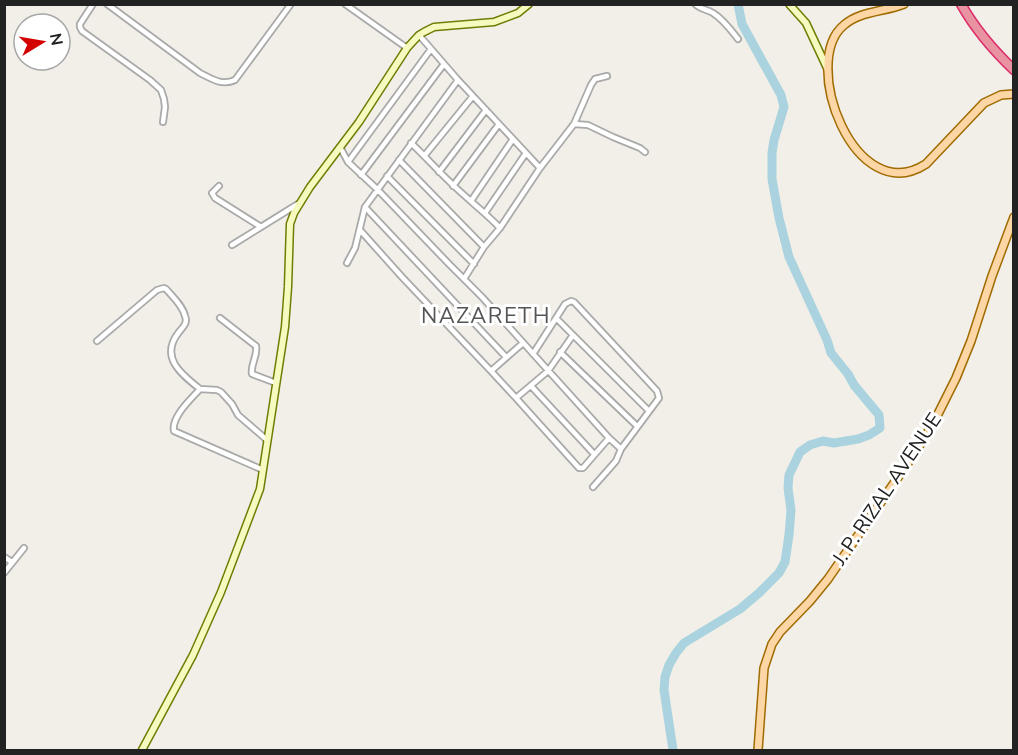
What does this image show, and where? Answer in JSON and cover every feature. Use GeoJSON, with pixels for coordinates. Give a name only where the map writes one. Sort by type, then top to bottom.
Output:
{"type":"FeatureCollection","features":[{"type":"Feature","properties":{"kind":"highway"},"geometry":{"type":"LineString","coordinates":[[961,4],[995,52],[1014,70]]}},
{"type":"Feature","properties":{"kind":"main road"},"geometry":{"type":"LineString","coordinates":[[142,750],[193,655],[221,592],[260,489],[285,327],[290,224],[300,203],[372,103],[407,48],[419,35],[434,27],[494,22],[518,13],[529,4]]}},
{"type":"Feature","properties":{"kind":"main road"},"geometry":{"type":"LineString","coordinates":[[789,4],[806,22],[828,70]]}},
{"type":"Feature","properties":{"kind":"main road"},"geometry":{"type":"LineString","coordinates":[[904,4],[851,20],[835,34],[831,43],[828,70],[836,113],[848,139],[868,160],[885,171],[909,173],[926,164],[984,103],[1001,95],[1014,94]]}},
{"type":"Feature","properties":{"kind":"main road","name":"J. P. RIZAL AVENUE"},"geometry":{"type":"LineString","coordinates":[[758,750],[764,668],[772,644],[828,579],[933,424],[971,341],[1014,217]]}},
{"type":"Feature","properties":{"kind":"street"},"geometry":{"type":"LineString","coordinates":[[93,4],[80,24],[82,31],[161,90],[165,107],[163,122]]}},
{"type":"Feature","properties":{"kind":"street"},"geometry":{"type":"LineString","coordinates":[[107,4],[200,73],[226,83],[235,80],[291,4]]}},
{"type":"Feature","properties":{"kind":"street"},"geometry":{"type":"LineString","coordinates":[[345,4],[407,48]]}},
{"type":"Feature","properties":{"kind":"street"},"geometry":{"type":"LineString","coordinates":[[695,4],[701,10],[716,15],[738,39]]}},
{"type":"Feature","properties":{"kind":"street"},"geometry":{"type":"LineString","coordinates":[[419,35],[540,168]]}},
{"type":"Feature","properties":{"kind":"street"},"geometry":{"type":"LineString","coordinates":[[348,162],[430,49]]}},
{"type":"Feature","properties":{"kind":"street"},"geometry":{"type":"LineString","coordinates":[[361,175],[444,64]]}},
{"type":"Feature","properties":{"kind":"street"},"geometry":{"type":"LineString","coordinates":[[464,279],[540,168],[574,124],[591,85],[596,79],[607,76]]}},
{"type":"Feature","properties":{"kind":"street"},"geometry":{"type":"LineString","coordinates":[[347,263],[355,248],[365,207],[458,80]]}},
{"type":"Feature","properties":{"kind":"street"},"geometry":{"type":"LineString","coordinates":[[425,155],[473,96]]}},
{"type":"Feature","properties":{"kind":"street"},"geometry":{"type":"LineString","coordinates":[[439,172],[486,110]]}},
{"type":"Feature","properties":{"kind":"street"},"geometry":{"type":"LineString","coordinates":[[453,186],[499,124]]}},
{"type":"Feature","properties":{"kind":"street"},"geometry":{"type":"LineString","coordinates":[[574,124],[588,125],[645,152]]}},
{"type":"Feature","properties":{"kind":"street"},"geometry":{"type":"LineString","coordinates":[[471,201],[513,139]]}},
{"type":"Feature","properties":{"kind":"street"},"geometry":{"type":"LineString","coordinates":[[411,143],[453,186],[500,228]]}},
{"type":"Feature","properties":{"kind":"street"},"geometry":{"type":"LineString","coordinates":[[340,147],[348,162],[482,297],[621,449]]}},
{"type":"Feature","properties":{"kind":"street"},"geometry":{"type":"LineString","coordinates":[[485,213],[526,153]]}},
{"type":"Feature","properties":{"kind":"street"},"geometry":{"type":"LineString","coordinates":[[399,160],[484,247]]}},
{"type":"Feature","properties":{"kind":"street"},"geometry":{"type":"LineString","coordinates":[[387,176],[474,264]]}},
{"type":"Feature","properties":{"kind":"street"},"geometry":{"type":"LineString","coordinates":[[219,186],[212,193],[215,198],[261,227]]}},
{"type":"Feature","properties":{"kind":"street"},"geometry":{"type":"LineString","coordinates":[[232,245],[300,203]]}},
{"type":"Feature","properties":{"kind":"street"},"geometry":{"type":"LineString","coordinates":[[365,207],[506,357]]}},
{"type":"Feature","properties":{"kind":"street"},"geometry":{"type":"LineString","coordinates":[[360,230],[579,468],[582,468],[609,438]]}},
{"type":"Feature","properties":{"kind":"street"},"geometry":{"type":"LineString","coordinates":[[97,340],[157,290],[166,289],[185,314],[186,319],[173,341],[171,356],[179,370],[200,389],[221,392],[238,415],[267,440]]}},
{"type":"Feature","properties":{"kind":"street"},"geometry":{"type":"LineString","coordinates":[[533,354],[567,302],[571,301],[657,391],[659,398],[621,449],[616,461],[593,487]]}},
{"type":"Feature","properties":{"kind":"street"},"geometry":{"type":"LineString","coordinates":[[220,318],[256,346],[257,353],[252,374],[276,383]]}},
{"type":"Feature","properties":{"kind":"street"},"geometry":{"type":"LineString","coordinates":[[556,318],[649,411]]}},
{"type":"Feature","properties":{"kind":"street"},"geometry":{"type":"LineString","coordinates":[[516,398],[548,371],[573,335]]}},
{"type":"Feature","properties":{"kind":"street"},"geometry":{"type":"LineString","coordinates":[[491,371],[523,343]]}},
{"type":"Feature","properties":{"kind":"street"},"geometry":{"type":"LineString","coordinates":[[560,352],[637,426]]}},
{"type":"Feature","properties":{"kind":"street"},"geometry":{"type":"LineString","coordinates":[[531,386],[594,454]]}},
{"type":"Feature","properties":{"kind":"street"},"geometry":{"type":"LineString","coordinates":[[200,389],[175,420],[174,431],[263,470]]}},
{"type":"Feature","properties":{"kind":"street"},"geometry":{"type":"LineString","coordinates":[[4,573],[24,548]]}},
{"type":"Feature","properties":{"kind":"street"},"geometry":{"type":"LineString","coordinates":[[4,557],[12,562]]}},
{"type":"Feature","properties":{"kind":"waterway"},"geometry":{"type":"LineString","coordinates":[[673,750],[664,690],[669,665],[684,643],[740,609],[779,573],[785,562],[789,535],[791,510],[789,475],[800,452],[810,445],[823,441],[834,443],[858,439],[880,428],[879,415],[831,353],[789,257],[772,179],[774,140],[784,107],[781,95],[742,24],[738,4]]}},
{"type":"Feature","properties":{"kind":"district","name":"NAZARETH"},"geometry":{"type":"Point","coordinates":[486,316]}}]}
